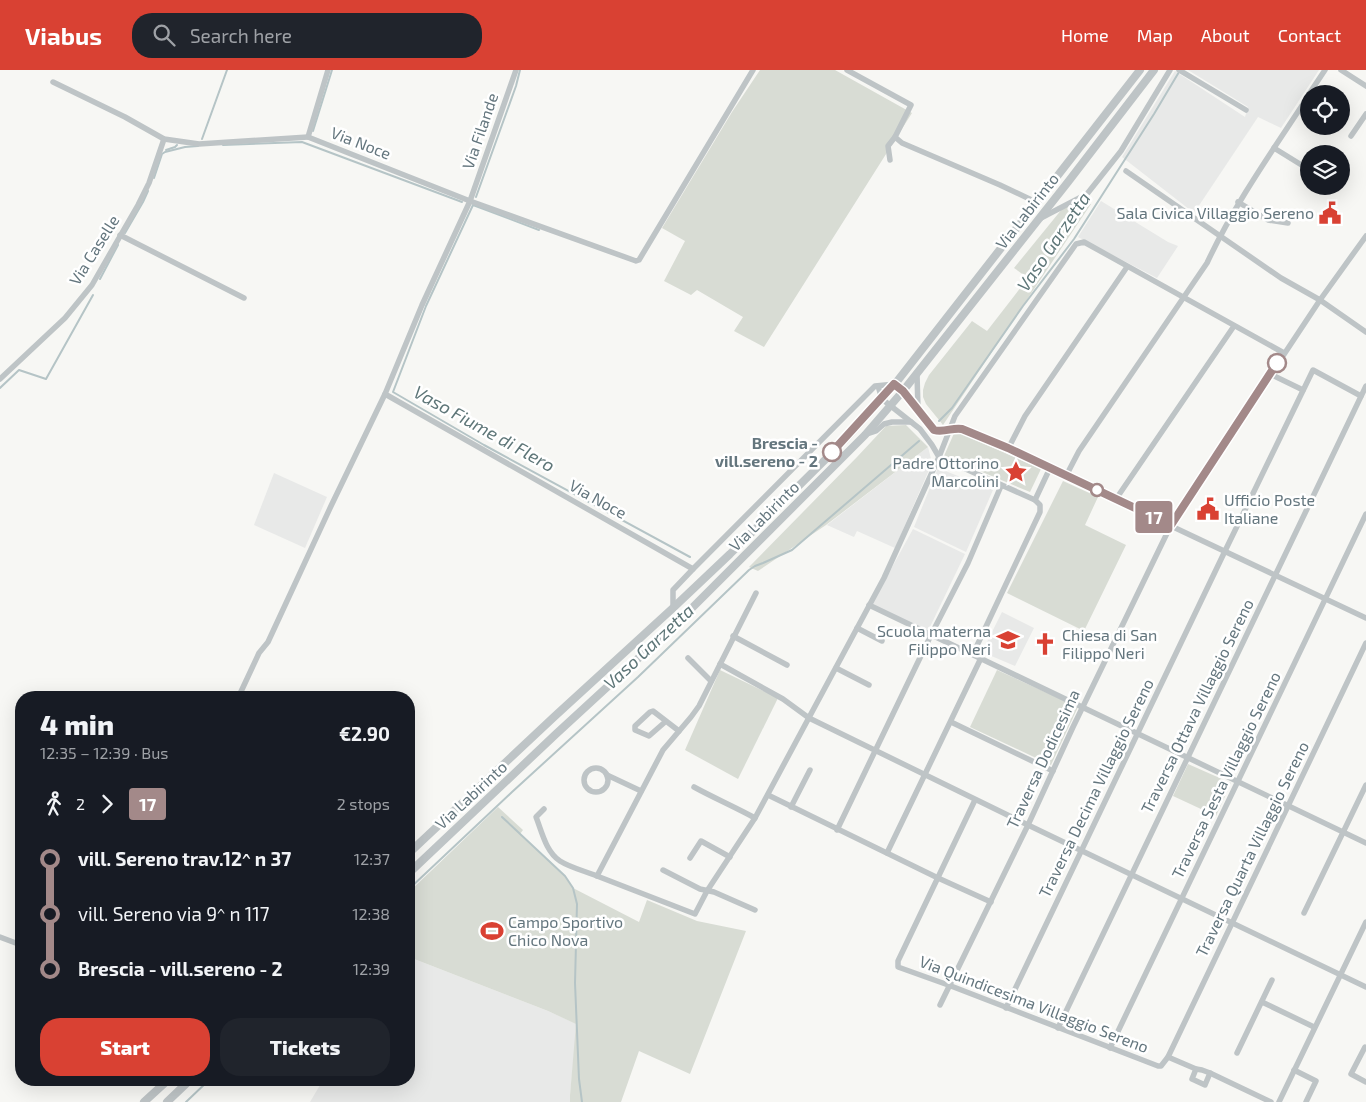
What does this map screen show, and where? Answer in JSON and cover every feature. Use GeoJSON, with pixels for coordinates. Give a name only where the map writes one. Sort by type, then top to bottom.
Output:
{"type":"FeatureCollection","features":[{"type":"Feature","properties":{"kind":"street","name":"Via Noce"},"geometry":{"type":"LineString","coordinates":[[328,70],[308,137],[470,201],[633,261],[639,260],[752,70]]}},
{"type":"Feature","properties":{"kind":"street","name":"Via Filande"},"geometry":{"type":"LineString","coordinates":[[470,201],[516,70]]}},
{"type":"Feature","properties":{"kind":"street"},"geometry":{"type":"LineString","coordinates":[[847,70],[911,105],[895,137],[888,146],[890,160]]}},
{"type":"Feature","properties":{"kind":"street","name":"Via Labirinto"},"geometry":{"type":"LineString","coordinates":[[415,847],[673,608],[844,441],[894,384],[1140,70]]}},
{"type":"Feature","properties":{"kind":"street","name":"Via Labirinto"},"geometry":{"type":"LineString","coordinates":[[415,867],[680,620],[865,435],[903,391],[1154,70]]}},
{"type":"Feature","properties":{"kind":"street"},"geometry":{"type":"LineString","coordinates":[[1039,218],[1087,194],[1121,151],[1170,70]]}},
{"type":"Feature","properties":{"kind":"street"},"geometry":{"type":"LineString","coordinates":[[1315,85],[1325,70]]}},
{"type":"Feature","properties":{"kind":"street"},"geometry":{"type":"LineString","coordinates":[[1341,70],[1366,86]]}},
{"type":"Feature","properties":{"kind":"street"},"geometry":{"type":"LineString","coordinates":[[1180,71],[1246,110]]}},
{"type":"Feature","properties":{"kind":"street"},"geometry":{"type":"LineString","coordinates":[[53,82],[125,117],[164,139],[199,144],[308,137]]}},
{"type":"Feature","properties":{"kind":"street"},"geometry":{"type":"LineString","coordinates":[[1066,476],[1079,451],[1207,263],[1238,202],[1300,108]]}},
{"type":"Feature","properties":{"kind":"street"},"geometry":{"type":"LineString","coordinates":[[1351,136],[1366,114]]}},
{"type":"Feature","properties":{"kind":"street"},"geometry":{"type":"LineString","coordinates":[[895,137],[902,143],[1038,202]]}},
{"type":"Feature","properties":{"kind":"street","name":"Via Caselle"},"geometry":{"type":"LineString","coordinates":[[0,379],[64,318],[92,285],[149,183],[164,139]]}},
{"type":"Feature","properties":{"kind":"street"},"geometry":{"type":"LineString","coordinates":[[1274,148],[1300,164]]}},
{"type":"Feature","properties":{"kind":"street"},"geometry":{"type":"LineString","coordinates":[[1126,171],[1281,278],[1320,300],[1366,332]]}},
{"type":"Feature","properties":{"kind":"street"},"geometry":{"type":"LineString","coordinates":[[241,691],[259,653],[268,642],[326,515],[385,394],[422,305],[470,201]]}},
{"type":"Feature","properties":{"kind":"street"},"geometry":{"type":"LineString","coordinates":[[1238,202],[1268,220],[1288,223]]}},
{"type":"Feature","properties":{"kind":"street"},"geometry":{"type":"LineString","coordinates":[[120,235],[244,298]]}},
{"type":"Feature","properties":{"kind":"street","name":"Traversa Dodicesima"},"geometry":{"type":"LineString","coordinates":[[940,1005],[951,986],[1171,525],[1284,353],[1366,236]]}},
{"type":"Feature","properties":{"kind":"street"},"geometry":{"type":"LineString","coordinates":[[544,809],[536,817],[545,842],[554,856],[561,862],[695,914],[707,891],[768,795],[891,564],[955,416],[1076,244],[1084,242],[1284,353]]}},
{"type":"Feature","properties":{"kind":"street"},"geometry":{"type":"LineString","coordinates":[[1008,448],[1025,416],[1127,267]]}},
{"type":"Feature","properties":{"kind":"street"},"geometry":{"type":"LineString","coordinates":[[1116,499],[1234,326]]}},
{"type":"Feature","properties":{"kind":"street","name":"Traversa Decima Villaggio Sereno"},"geometry":{"type":"LineString","coordinates":[[1006,1008],[1313,370],[1361,396]]}},
{"type":"Feature","properties":{"kind":"street"},"geometry":{"type":"LineString","coordinates":[[917,373],[918,409]]}},
{"type":"Feature","properties":{"kind":"street"},"geometry":{"type":"LineString","coordinates":[[1270,374],[1302,390]]}},
{"type":"Feature","properties":{"kind":"street"},"geometry":{"type":"LineString","coordinates":[[973,654],[1040,512],[1040,505],[1035,500],[938,457],[932,445],[920,430],[882,399],[878,386],[894,384],[903,391],[934,430],[940,432],[956,428],[962,429],[1008,448],[1366,618]]}},
{"type":"Feature","properties":{"kind":"street","name":"Via Labirinto"},"geometry":{"type":"LineString","coordinates":[[673,608],[673,590],[875,386],[878,386]]}},
{"type":"Feature","properties":{"kind":"street","name":"Traversa Ottava Villaggio Sereno"},"geometry":{"type":"LineString","coordinates":[[1058,1028],[1366,386]]}},
{"type":"Feature","properties":{"kind":"street","name":"Via Noce"},"geometry":{"type":"LineString","coordinates":[[385,394],[693,569]]}},
{"type":"Feature","properties":{"kind":"street"},"geometry":{"type":"LineString","coordinates":[[865,435],[876,431],[884,424],[912,422]]}},
{"type":"Feature","properties":{"kind":"street"},"geometry":{"type":"LineString","coordinates":[[1035,500],[1050,468]]}},
{"type":"Feature","properties":{"kind":"street"},"geometry":{"type":"LineString","coordinates":[[837,830],[931,634],[968,563],[1001,486]]}},
{"type":"Feature","properties":{"kind":"street","name":"Traversa Sesta Villaggio Sereno"},"geometry":{"type":"LineString","coordinates":[[1110,1048],[1366,514]]}},
{"type":"Feature","properties":{"kind":"street"},"geometry":{"type":"LineString","coordinates":[[597,876],[663,750],[699,706],[756,593]]}},
{"type":"Feature","properties":{"kind":"street"},"geometry":{"type":"LineString","coordinates":[[870,604],[1366,843]]}},
{"type":"Feature","properties":{"kind":"street"},"geometry":{"type":"LineString","coordinates":[[857,628],[882,641]]}},
{"type":"Feature","properties":{"kind":"street"},"geometry":{"type":"LineString","coordinates":[[733,636],[787,665]]}},
{"type":"Feature","properties":{"kind":"street","name":"Traversa Quarta Villaggio Sereno"},"geometry":{"type":"LineString","coordinates":[[1161,1066],[1168,1057],[1366,643]]}},
{"type":"Feature","properties":{"kind":"street"},"geometry":{"type":"LineString","coordinates":[[688,658],[711,681]]}},
{"type":"Feature","properties":{"kind":"street"},"geometry":{"type":"LineString","coordinates":[[887,852],[981,658]]}},
{"type":"Feature","properties":{"kind":"street"},"geometry":{"type":"LineString","coordinates":[[720,664],[783,698],[809,718],[975,800],[1366,987]]}},
{"type":"Feature","properties":{"kind":"street"},"geometry":{"type":"LineString","coordinates":[[836,668],[869,685]]}},
{"type":"Feature","properties":{"kind":"street"},"geometry":{"type":"LineString","coordinates":[[665,722],[649,736],[635,730],[635,726],[650,712],[653,712],[679,731]]}},
{"type":"Feature","properties":{"kind":"street"},"geometry":{"type":"LineString","coordinates":[[951,722],[1053,771]]}},
{"type":"Feature","properties":{"kind":"street"},"geometry":{"type":"LineString","coordinates":[[608,776],[608,782],[604,788],[598,791],[586,786],[586,774],[594,768],[600,768],[608,776],[641,791]]}},
{"type":"Feature","properties":{"kind":"street"},"geometry":{"type":"LineString","coordinates":[[791,807],[810,770]]}},
{"type":"Feature","properties":{"kind":"street"},"geometry":{"type":"LineString","coordinates":[[1304,913],[1366,784]]}},
{"type":"Feature","properties":{"kind":"street"},"geometry":{"type":"LineString","coordinates":[[694,787],[755,818]]}},
{"type":"Feature","properties":{"kind":"street"},"geometry":{"type":"LineString","coordinates":[[768,795],[837,830],[991,902]]}},
{"type":"Feature","properties":{"kind":"street"},"geometry":{"type":"LineString","coordinates":[[938,878],[975,800]]}},
{"type":"Feature","properties":{"kind":"street"},"geometry":{"type":"LineString","coordinates":[[690,858],[701,841],[730,857]]}},
{"type":"Feature","properties":{"kind":"street"},"geometry":{"type":"LineString","coordinates":[[664,870],[700,889],[714,892],[755,910]]}},
{"type":"Feature","properties":{"kind":"street","name":"Via Quindicesima Villaggio Sereno"},"geometry":{"type":"LineString","coordinates":[[938,878],[898,961],[898,966],[1161,1066]]}},
{"type":"Feature","properties":{"kind":"street"},"geometry":{"type":"LineString","coordinates":[[1278,1102],[1366,922]]}},
{"type":"Feature","properties":{"kind":"street"},"geometry":{"type":"LineString","coordinates":[[0,937],[15,943]]}},
{"type":"Feature","properties":{"kind":"street"},"geometry":{"type":"LineString","coordinates":[[1238,1053],[1272,980]]}},
{"type":"Feature","properties":{"kind":"street"},"geometry":{"type":"LineString","coordinates":[[1262,1002],[1314,1027]]}},
{"type":"Feature","properties":{"kind":"street"},"geometry":{"type":"LineString","coordinates":[[1365,1048],[1351,1074],[1366,1082]]}},
{"type":"Feature","properties":{"kind":"street","name":"Via Quindicesima Villaggio Sereno"},"geometry":{"type":"LineString","coordinates":[[1168,1057],[1210,1073],[1271,1102]]}},
{"type":"Feature","properties":{"kind":"street"},"geometry":{"type":"LineString","coordinates":[[1360,1058],[1366,1062]]}},
{"type":"Feature","properties":{"kind":"street"},"geometry":{"type":"LineString","coordinates":[[1196,1069],[1192,1079],[1205,1085],[1210,1073]]}},
{"type":"Feature","properties":{"kind":"street"},"geometry":{"type":"LineString","coordinates":[[1294,1070],[1316,1081],[1306,1102]]}},
{"type":"Feature","properties":{"kind":"street"},"geometry":{"type":"LineString","coordinates":[[144,1102],[161,1086]]}},
{"type":"Feature","properties":{"kind":"street"},"geometry":{"type":"LineString","coordinates":[[167,1102],[184,1086]]}},
{"type":"Feature","properties":{"kind":"shaded area"},"geometry":{"type":"Polygon","coordinates":[[[760,70],[835,70],[912,113],[764,347],[734,331],[743,317],[697,290],[691,295],[664,281],[685,241],[662,228],[732,112],[760,70]]]}},
{"type":"Feature","properties":{"kind":"shaded area"},"geometry":{"type":"Polygon","coordinates":[[[1188,70],[1319,70],[1309,85],[1300,85],[1300,99],[1281,128],[1258,117],[1194,213],[1122,157],[1175,71],[1245,117],[1248,107],[1188,70]]]}},
{"type":"Feature","properties":{"kind":"shaded area"},"geometry":{"type":"Polygon","coordinates":[[[1101,201],[1168,242],[1178,246],[1157,278],[1078,237],[1101,201]]]}},
{"type":"Feature","properties":{"kind":"shaded area"},"geometry":{"type":"Polygon","coordinates":[[[1074,202],[1091,204],[943,425],[926,404],[923,397],[923,390],[929,375],[972,321],[987,331],[1028,278],[1014,268],[1062,209],[1074,202]]]}},
{"type":"Feature","properties":{"kind":"shaded area"},"geometry":{"type":"Polygon","coordinates":[[[906,425],[928,447],[826,525],[758,571],[749,567],[886,426],[906,425]]]}},
{"type":"Feature","properties":{"kind":"shaded area"},"geometry":{"type":"Polygon","coordinates":[[[955,431],[1041,469],[1030,492],[944,456],[955,431]]]}},
{"type":"Feature","properties":{"kind":"shaded area"},"geometry":{"type":"Polygon","coordinates":[[[928,447],[932,463],[895,548],[857,531],[854,537],[827,525],[928,447]]]}},
{"type":"Feature","properties":{"kind":"shaded area"},"geometry":{"type":"Polygon","coordinates":[[[938,468],[993,490],[966,552],[914,527],[938,468]]]}},
{"type":"Feature","properties":{"kind":"shaded area"},"geometry":{"type":"Polygon","coordinates":[[[274,473],[327,497],[305,548],[254,525],[274,473]]]}},
{"type":"Feature","properties":{"kind":"shaded area"},"geometry":{"type":"Polygon","coordinates":[[[1063,481],[1098,497],[1085,525],[1126,545],[1084,631],[1007,593],[1063,481]]]}},
{"type":"Feature","properties":{"kind":"shaded area"},"geometry":{"type":"Polygon","coordinates":[[[913,529],[965,554],[928,631],[872,604],[913,529]]]}},
{"type":"Feature","properties":{"kind":"shaded area","name":"Scuola materna Filippo Neri"},"geometry":{"type":"Polygon","coordinates":[[[1002,612],[1034,628],[1015,666],[982,652],[1002,612]]]}},
{"type":"Feature","properties":{"kind":"shaded area"},"geometry":{"type":"Polygon","coordinates":[[[720,670],[778,698],[738,779],[685,750],[720,670]]]}},
{"type":"Feature","properties":{"kind":"shaded area"},"geometry":{"type":"Polygon","coordinates":[[[997,670],[1078,707],[1051,765],[970,727],[997,670]]]}},
{"type":"Feature","properties":{"kind":"shaded area"},"geometry":{"type":"Polygon","coordinates":[[[1188,764],[1231,783],[1216,816],[1173,796],[1188,764]]]}},
{"type":"Feature","properties":{"kind":"shaded area"},"geometry":{"type":"Polygon","coordinates":[[[498,807],[523,830],[520,834],[565,876],[573,888],[639,922],[647,900],[697,921],[746,931],[690,1074],[639,1051],[621,1102],[570,1102],[576,1024],[548,1011],[415,959],[415,886],[498,807]]]}},
{"type":"Feature","properties":{"kind":"shaded area"},"geometry":{"type":"Polygon","coordinates":[[[415,959],[577,1024],[570,1102],[310,1102],[319,1086],[415,1086],[415,959]]]}},
{"type":"Feature","properties":{"kind":"waterway"},"geometry":{"type":"LineString","coordinates":[[202,139],[227,70]]}},
{"type":"Feature","properties":{"kind":"waterway"},"geometry":{"type":"LineString","coordinates":[[313,131],[332,70]]}},
{"type":"Feature","properties":{"kind":"waterway","name":"Vaso Fiume di Flero"},"geometry":{"type":"LineString","coordinates":[[476,197],[520,70]]}},
{"type":"Feature","properties":{"kind":"waterway","name":"Vaso Garzetta"},"geometry":{"type":"LineString","coordinates":[[939,421],[952,408],[1023,306],[1074,239],[1179,72]]}},
{"type":"Feature","properties":{"kind":"waterway"},"geometry":{"type":"LineString","coordinates":[[223,145],[302,142],[462,202]]}},
{"type":"Feature","properties":{"kind":"waterway"},"geometry":{"type":"LineString","coordinates":[[166,150],[177,145]]}},
{"type":"Feature","properties":{"kind":"waterway"},"geometry":{"type":"LineString","coordinates":[[154,178],[162,154],[185,147],[198,146]]}},
{"type":"Feature","properties":{"kind":"waterway"},"geometry":{"type":"LineString","coordinates":[[125,233],[148,191]]}},
{"type":"Feature","properties":{"kind":"waterway","name":"Vaso Fiume di Flero"},"geometry":{"type":"LineString","coordinates":[[539,230],[473,205],[426,306],[393,392],[484,445],[690,557]]}},
{"type":"Feature","properties":{"kind":"waterway"},"geometry":{"type":"LineString","coordinates":[[100,279],[118,245]]}},
{"type":"Feature","properties":{"kind":"waterway"},"geometry":{"type":"LineString","coordinates":[[0,388],[19,370],[46,379],[93,295]]}},
{"type":"Feature","properties":{"kind":"waterway","name":"Vaso Garzetta"},"geometry":{"type":"LineString","coordinates":[[415,883],[638,677],[749,570],[792,550],[919,441]]}},
{"type":"Feature","properties":{"kind":"waterway","name":"Vaso Fiume di Flero"},"geometry":{"type":"LineString","coordinates":[[502,817],[565,876],[573,888],[577,904],[575,983],[579,1079],[582,1102]]}},
{"type":"Feature","properties":{"kind":"waterway","name":"Vaso Garzetta"},"geometry":{"type":"LineString","coordinates":[[186,1102],[203,1086]]}},
{"type":"Feature","properties":{"kind":"bus line","name":"17"},"geometry":{"type":"LineString","coordinates":[[832,452],[894,384],[903,391],[934,430],[940,432],[956,428],[962,429],[1008,448],[1171,525],[1277,363]]}},
{"type":"Feature","properties":{"kind":"place","name":"Sala Civica Villaggio Sereno"},"geometry":{"type":"Point","coordinates":[1330,213]}},
{"type":"Feature","properties":{"kind":"place","name":"Brescia - vill.sereno - 2"},"geometry":{"type":"Point","coordinates":[832,452]}},
{"type":"Feature","properties":{"kind":"place","name":"Padre Ottorino Marcolini"},"geometry":{"type":"Point","coordinates":[1016,472]}},
{"type":"Feature","properties":{"kind":"place","name":"Ufficio Poste Italiane"},"geometry":{"type":"Point","coordinates":[1208,509]}},
{"type":"Feature","properties":{"kind":"place","name":"Scuola materna Filippo Neri"},"geometry":{"type":"Point","coordinates":[1008,640]}},
{"type":"Feature","properties":{"kind":"place","name":"Chiesa di San Filippo Neri"},"geometry":{"type":"Point","coordinates":[1045,644]}},
{"type":"Feature","properties":{"kind":"place","name":"Campo Sportivo Chico Nova"},"geometry":{"type":"Point","coordinates":[492,931]}}]}
